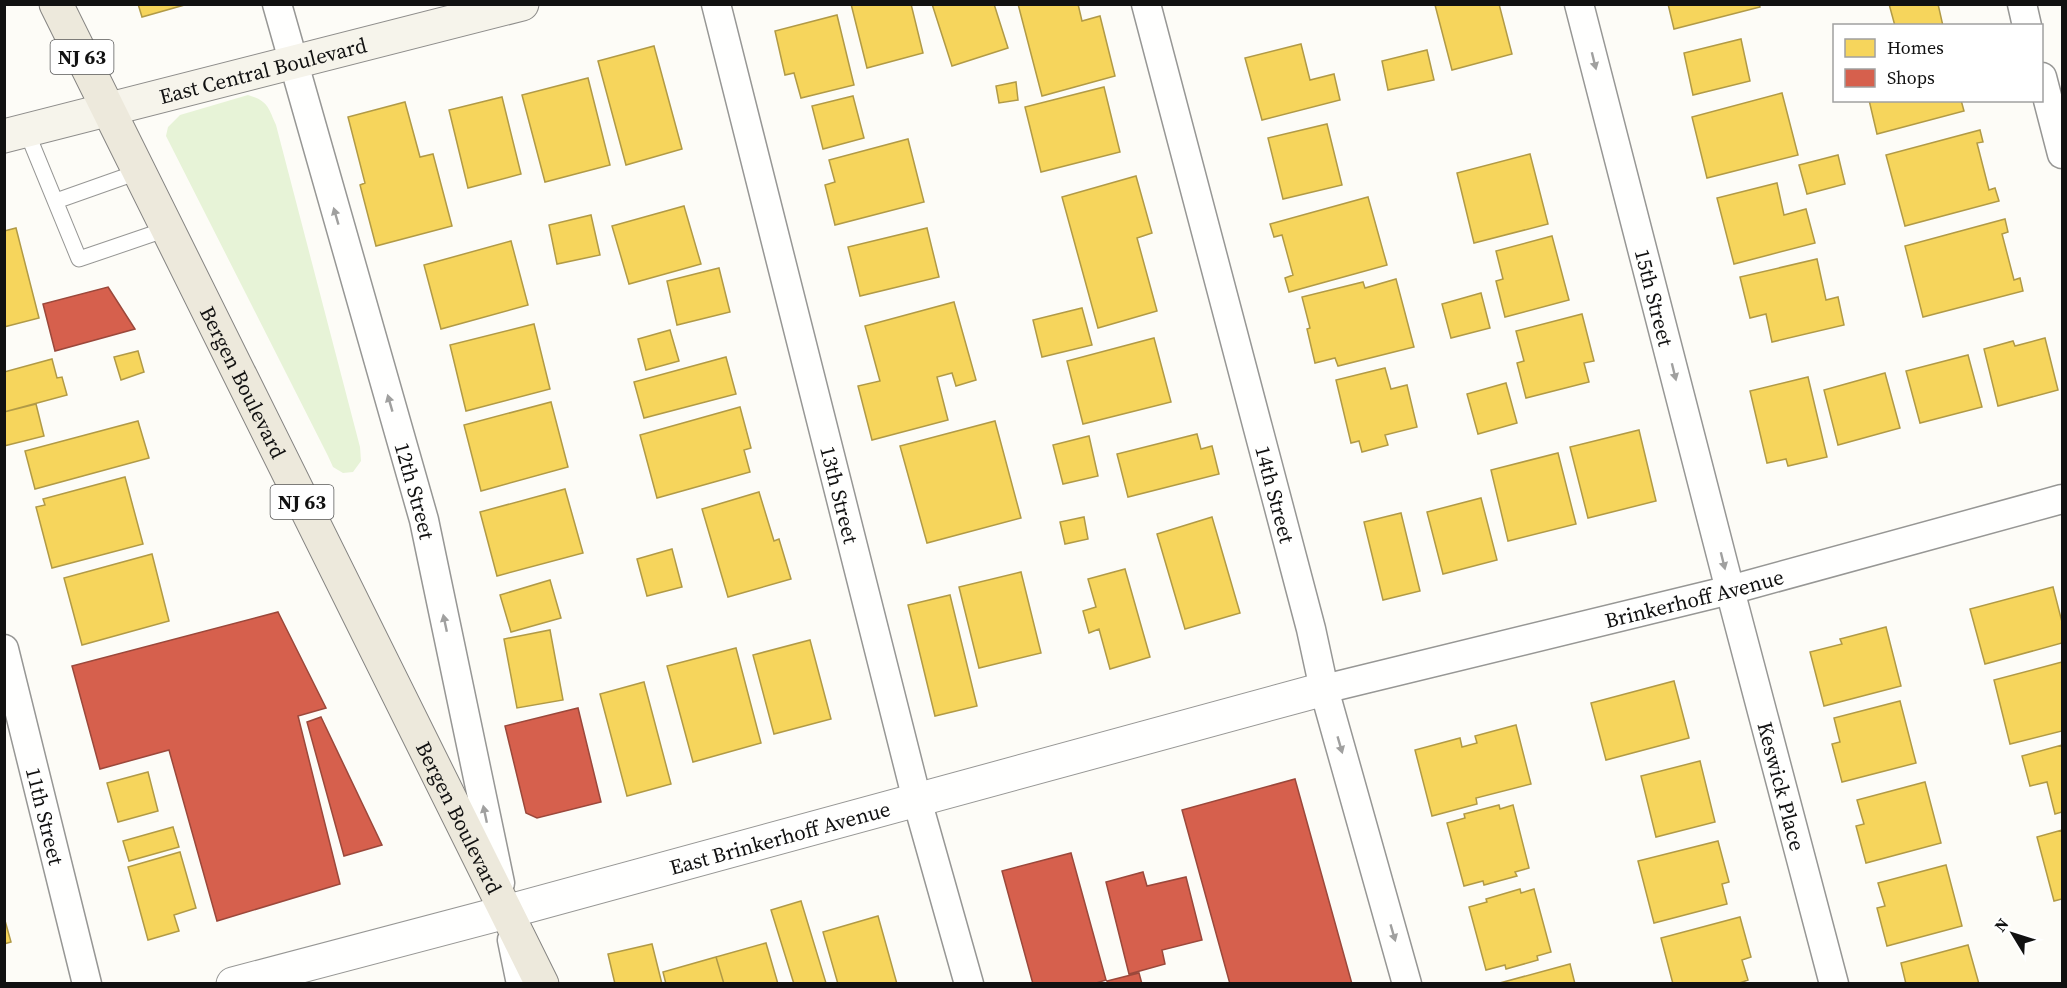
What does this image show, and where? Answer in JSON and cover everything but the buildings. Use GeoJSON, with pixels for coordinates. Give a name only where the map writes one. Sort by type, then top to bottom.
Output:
{"type":"FeatureCollection","features":[{"type":"Feature","properties":{"kind":"main road","name":"Bergen Boulevard"},"geometry":{"type":"LineString","coordinates":[[56,4],[542,984]]}},
{"type":"Feature","properties":{"kind":"main road","name":"East Central Boulevard"},"geometry":{"type":"LineString","coordinates":[[15,133],[522,4]]}},
{"type":"Feature","properties":{"kind":"street","name":"12th Street"},"geometry":{"type":"LineString","coordinates":[[277,4],[424,520],[521,984]]}},
{"type":"Feature","properties":{"kind":"street","name":"13th Street"},"geometry":{"type":"LineString","coordinates":[[716,4],[917,800],[969,984]]}},
{"type":"Feature","properties":{"kind":"street","name":"14th Street"},"geometry":{"type":"LineString","coordinates":[[1146,4],[1311,629],[1324,689],[1407,984]]}},
{"type":"Feature","properties":{"kind":"street","name":"15th Street"},"geometry":{"type":"LineString","coordinates":[[1580,4],[1730,590]]}},
{"type":"Feature","properties":{"kind":"street"},"geometry":{"type":"LineString","coordinates":[[2022,4],[2027,24]]}},
{"type":"Feature","properties":{"kind":"street"},"geometry":{"type":"LineString","coordinates":[[2043,81],[2062,154]]}},
{"type":"Feature","properties":{"kind":"street","name":"Brinkerhoff Avenue"},"geometry":{"type":"LineString","coordinates":[[1324,689],[1730,590],[2062,499]]}},
{"type":"Feature","properties":{"kind":"street","name":"Keswick Place"},"geometry":{"type":"LineString","coordinates":[[1730,590],[1834,984]]}},
{"type":"Feature","properties":{"kind":"street","name":"11th Street"},"geometry":{"type":"LineString","coordinates":[[4,649],[87,984]]}},
{"type":"Feature","properties":{"kind":"street","name":"East Brinkerhoff Avenue"},"geometry":{"type":"LineString","coordinates":[[233,984],[1324,689]]}},
{"type":"Feature","properties":{"kind":"lane"},"geometry":{"type":"LineString","coordinates":[[15,133],[56,201],[79,259],[167,229]]}},
{"type":"Feature","properties":{"kind":"lane"},"geometry":{"type":"LineString","coordinates":[[56,201],[138,172]]}},
{"type":"Feature","properties":{"kind":"green space"},"geometry":{"type":"Polygon","coordinates":[[[248,95],[260,100],[266,106],[276,125],[360,447],[361,461],[353,472],[343,473],[333,467],[166,136],[168,127],[180,115],[248,95]]]}}]}
